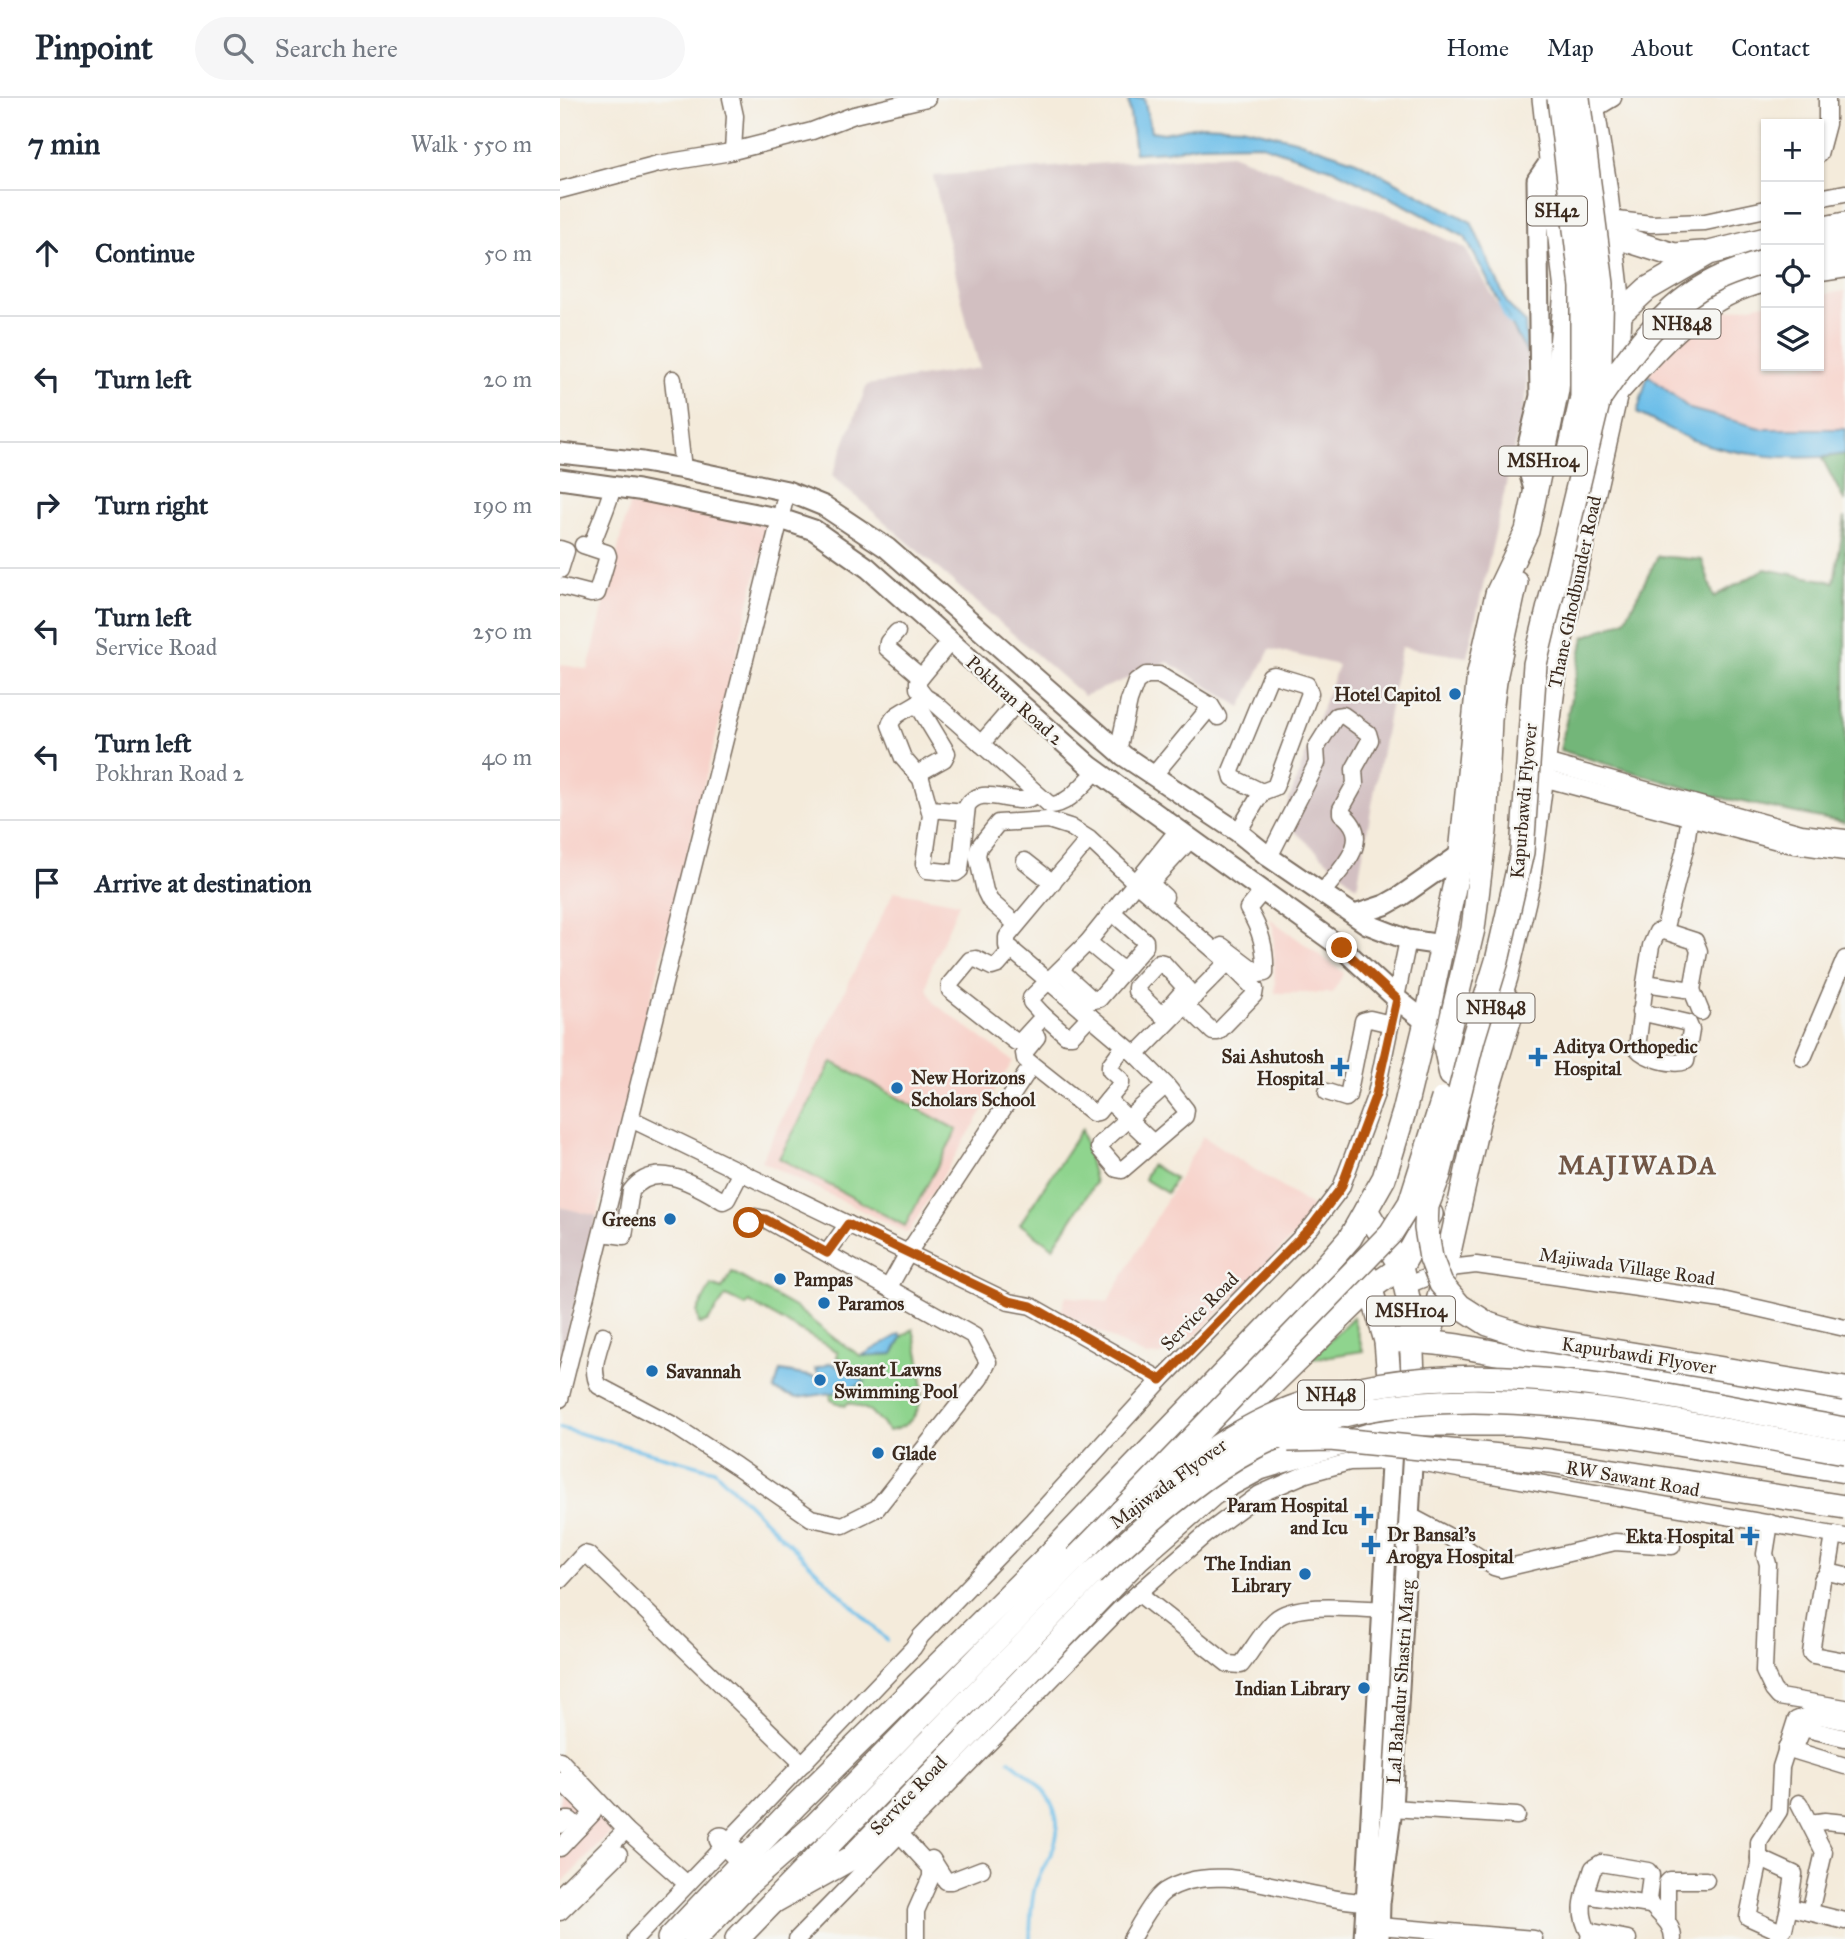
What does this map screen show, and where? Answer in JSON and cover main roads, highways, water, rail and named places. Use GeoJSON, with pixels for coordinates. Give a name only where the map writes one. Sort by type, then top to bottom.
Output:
{"type":"FeatureCollection","features":[{"type":"Feature","properties":{"kind":"highway","name":"SH42"},"geometry":{"type":"LineString","coordinates":[[1544,98],[1566,291],[1557,390]]}},
{"type":"Feature","properties":{"kind":"highway","name":"SH42"},"geometry":{"type":"LineString","coordinates":[[1578,104],[1610,227],[1620,314]]}},
{"type":"Feature","properties":{"kind":"highway","name":"Kapurbawdi Flyover"},"geometry":{"type":"LineString","coordinates":[[1578,104],[1602,284],[1607,396],[1535,664],[1518,876],[1439,1175],[1427,1206],[1426,1228],[1431,1258],[1441,1284],[1460,1306],[1488,1324],[1518,1334],[1845,1389]]}},
{"type":"Feature","properties":{"kind":"highway","name":"Kapurbawdi Flyover"},"geometry":{"type":"LineString","coordinates":[[1121,1512],[1391,1233],[1410,1203],[1489,953],[1504,888],[1519,680],[1582,397],[1578,104]]}},
{"type":"Feature","properties":{"kind":"highway"},"geometry":{"type":"LineString","coordinates":[[1824,228],[1845,225]]}},
{"type":"Feature","properties":{"kind":"highway"},"geometry":{"type":"LineString","coordinates":[[1610,227],[1674,255],[1709,253]]}},
{"type":"Feature","properties":{"kind":"highway","name":"NH848"},"geometry":{"type":"LineString","coordinates":[[1564,325],[1592,322],[1620,314],[1647,289],[1709,253],[1761,240]]}},
{"type":"Feature","properties":{"kind":"highway"},"geometry":{"type":"LineString","coordinates":[[1824,249],[1845,245]]}},
{"type":"Feature","properties":{"kind":"highway"},"geometry":{"type":"LineString","coordinates":[[1557,390],[1607,396],[1639,343],[1677,305],[1716,279],[1761,263]]}},
{"type":"Feature","properties":{"kind":"highway"},"geometry":{"type":"LineString","coordinates":[[1824,269],[1845,266]]}},
{"type":"Feature","properties":{"kind":"highway","name":"NH848"},"geometry":{"type":"LineString","coordinates":[[1607,396],[1699,309],[1761,282]]}},
{"type":"Feature","properties":{"kind":"highway","name":"Thane Ghodbunder Road"},"geometry":{"type":"LineString","coordinates":[[1403,1276],[1443,1182],[1518,930],[1528,884],[1557,657],[1600,465],[1607,396],[1620,314]]}},
{"type":"Feature","properties":{"kind":"highway","name":"MSH104"},"geometry":{"type":"LineString","coordinates":[[1527,531],[1536,494],[1534,456],[1557,390]]}},
{"type":"Feature","properties":{"kind":"highway"},"geometry":{"type":"LineString","coordinates":[[1534,456],[1600,465]]}},
{"type":"Feature","properties":{"kind":"highway"},"geometry":{"type":"LineString","coordinates":[[1451,1075],[1445,1046],[1473,929],[1485,831],[1490,719],[1496,674],[1527,531]]}},
{"type":"Feature","properties":{"kind":"highway","name":"NH848"},"geometry":{"type":"LineString","coordinates":[[1350,1238],[1384,1178],[1426,1022],[1461,854],[1479,673],[1497,594],[1527,531]]}},
{"type":"Feature","properties":{"kind":"highway"},"geometry":{"type":"LineString","coordinates":[[1420,1341],[1445,1270],[1478,1122],[1511,1016],[1511,1005],[1501,992]]}},
{"type":"Feature","properties":{"kind":"highway","name":"MSH104"},"geometry":{"type":"LineString","coordinates":[[1366,1210],[1403,1276],[1420,1341],[1404,1426]]}},
{"type":"Feature","properties":{"kind":"highway"},"geometry":{"type":"LineString","coordinates":[[669,1939],[743,1871],[796,1806],[1049,1555],[1188,1412],[1350,1238],[1372,1287],[1404,1426]]}},
{"type":"Feature","properties":{"kind":"highway"},"geometry":{"type":"LineString","coordinates":[[1215,1440],[1372,1287],[1403,1276]]}},
{"type":"Feature","properties":{"kind":"highway"},"geometry":{"type":"LineString","coordinates":[[1386,1342],[1458,1344],[1570,1367],[1640,1385],[1845,1410]]}},
{"type":"Feature","properties":{"kind":"highway","name":"Majiwada Flyover"},"geometry":{"type":"LineString","coordinates":[[773,1902],[1084,1566],[1121,1512],[1223,1440],[1290,1408],[1352,1390],[1406,1381],[1468,1378],[1640,1385]]}},
{"type":"Feature","properties":{"kind":"highway"},"geometry":{"type":"LineString","coordinates":[[1633,1426],[1640,1385]]}},
{"type":"Feature","properties":{"kind":"highway","name":"NH48"},"geometry":{"type":"LineString","coordinates":[[1640,1385],[1845,1429]]}},
{"type":"Feature","properties":{"kind":"highway","name":"Majiwada Flyover"},"geometry":{"type":"LineString","coordinates":[[743,1871],[815,1825],[1084,1566],[1238,1456],[1327,1419],[1419,1402],[1520,1403],[1633,1426]]}},
{"type":"Feature","properties":{"kind":"highway"},"geometry":{"type":"LineString","coordinates":[[1188,1412],[1215,1440],[1222,1459],[1221,1477],[1214,1493]]}},
{"type":"Feature","properties":{"kind":"highway"},"geometry":{"type":"LineString","coordinates":[[773,1902],[850,1859],[1138,1559],[1214,1493],[1260,1468],[1404,1426],[1520,1424],[1633,1426],[1845,1471]]}},
{"type":"Feature","properties":{"kind":"highway","name":"NH48"},"geometry":{"type":"LineString","coordinates":[[1633,1426],[1845,1452]]}},
{"type":"Feature","properties":{"kind":"highway"},"geometry":{"type":"LineString","coordinates":[[1267,1443],[1293,1439],[1330,1440],[1550,1461],[1845,1507]]}},
{"type":"Feature","properties":{"kind":"highway"},"geometry":{"type":"LineString","coordinates":[[719,1846],[743,1871]]}},
{"type":"Feature","properties":{"kind":"highway","name":"NH48"},"geometry":{"type":"LineString","coordinates":[[695,1939],[743,1871]]}},
{"type":"Feature","properties":{"kind":"highway","name":"NH48"},"geometry":{"type":"LineString","coordinates":[[737,1939],[773,1902]]}},
{"type":"Feature","properties":{"kind":"main road"},"geometry":{"type":"LineString","coordinates":[[1534,456],[1540,396],[1537,180],[1550,160]]}},
{"type":"Feature","properties":{"kind":"main road","name":"Pokhran Road 2"},"geometry":{"type":"LineString","coordinates":[[560,453],[683,469],[788,491],[824,506],[887,548],[1118,751],[1153,776],[1238,832],[1269,857],[1367,924],[1408,940],[1442,945]]}},
{"type":"Feature","properties":{"kind":"main road","name":"Pokhran Road 2"},"geometry":{"type":"LineString","coordinates":[[560,479],[781,519],[814,530],[868,568],[1093,769],[1342,948],[1426,1022]]}},
{"type":"Feature","properties":{"kind":"main road"},"geometry":{"type":"LineString","coordinates":[[1354,915],[1385,905],[1401,896],[1461,854]]}},
{"type":"Feature","properties":{"kind":"main road","name":"Lal Bahadur Shastri Marg"},"geometry":{"type":"LineString","coordinates":[[1379,1932],[1374,1903],[1384,1609],[1392,1461],[1404,1426]]}},
{"type":"Feature","properties":{"kind":"main road","name":"Lal Bahadur Shastri Marg"},"geometry":{"type":"LineString","coordinates":[[1364,1939],[1374,1903],[1392,1808],[1413,1461],[1404,1426]]}},
{"type":"Feature","properties":{"kind":"water"},"geometry":{"type":"Polygon","coordinates":[[[1128,98],[1144,98],[1151,131],[1164,133],[1202,125],[1242,127],[1295,140],[1356,161],[1471,222],[1508,305],[1525,322],[1527,354],[1465,237],[1333,169],[1259,144],[1199,145],[1135,153],[1128,98]]]}},
{"type":"Feature","properties":{"kind":"water"},"geometry":{"type":"Polygon","coordinates":[[[1648,375],[1690,409],[1764,429],[1845,429],[1845,454],[1767,456],[1727,450],[1690,439],[1637,413],[1648,375]]]}},
{"type":"Feature","properties":{"kind":"water"},"geometry":{"type":"Polygon","coordinates":[[[900,1334],[902,1337],[893,1354],[861,1356],[900,1334]]]}},
{"type":"Feature","properties":{"kind":"water","name":"Vasant Lawns Swimming Pool"},"geometry":{"type":"Polygon","coordinates":[[[831,1363],[865,1382],[845,1391],[797,1398],[774,1390],[780,1371],[821,1378],[815,1369],[831,1363]]]}},
{"type":"Feature","properties":{"kind":"waterway"},"geometry":{"type":"LineString","coordinates":[[1500,304],[1511,324]]}},
{"type":"Feature","properties":{"kind":"waterway"},"geometry":{"type":"LineString","coordinates":[[560,1428],[714,1470],[887,1640]]}},
{"type":"Feature","properties":{"kind":"waterway"},"geometry":{"type":"LineString","coordinates":[[1009,1760],[1045,1793],[1056,1814],[1056,1839],[1034,1891],[1030,1939]]}},
{"type":"Feature","properties":{"kind":"place","name":"Hotel Capitol"},"geometry":{"type":"Point","coordinates":[1455,694]}},
{"type":"Feature","properties":{"kind":"place","name":"Aditya Orthopedic Hospital"},"geometry":{"type":"Point","coordinates":[1538,1057]}},
{"type":"Feature","properties":{"kind":"place","name":"Sai Ashutosh Hospital"},"geometry":{"type":"Point","coordinates":[1340,1067]}},
{"type":"Feature","properties":{"kind":"place","name":"New Horizons Scholars School"},"geometry":{"type":"Point","coordinates":[897,1088]}},
{"type":"Feature","properties":{"kind":"place","name":"Greens"},"geometry":{"type":"Point","coordinates":[670,1219]}},
{"type":"Feature","properties":{"kind":"place","name":"Pampas"},"geometry":{"type":"Point","coordinates":[780,1279]}},
{"type":"Feature","properties":{"kind":"place","name":"Paramos"},"geometry":{"type":"Point","coordinates":[824,1303]}},
{"type":"Feature","properties":{"kind":"place","name":"Savannah"},"geometry":{"type":"Point","coordinates":[652,1371]}},
{"type":"Feature","properties":{"kind":"place","name":"Vasant Lawns Swimming Pool"},"geometry":{"type":"Point","coordinates":[820,1380]}},
{"type":"Feature","properties":{"kind":"place","name":"Glade"},"geometry":{"type":"Point","coordinates":[878,1453]}},
{"type":"Feature","properties":{"kind":"place","name":"Param Hospital and Icu"},"geometry":{"type":"Point","coordinates":[1364,1516]}},
{"type":"Feature","properties":{"kind":"place","name":"Ekta Hospital"},"geometry":{"type":"Point","coordinates":[1750,1536]}},
{"type":"Feature","properties":{"kind":"place","name":"Dr Bansal's Arogya Hospital"},"geometry":{"type":"Point","coordinates":[1371,1545]}},
{"type":"Feature","properties":{"kind":"place","name":"The Indian Library"},"geometry":{"type":"Point","coordinates":[1305,1574]}},
{"type":"Feature","properties":{"kind":"place","name":"Indian Library"},"geometry":{"type":"Point","coordinates":[1364,1688]}},
{"type":"Feature","properties":{"kind":"district","name":"MAJIWADA"},"geometry":{"type":"Point","coordinates":[1638,1165]}}]}
